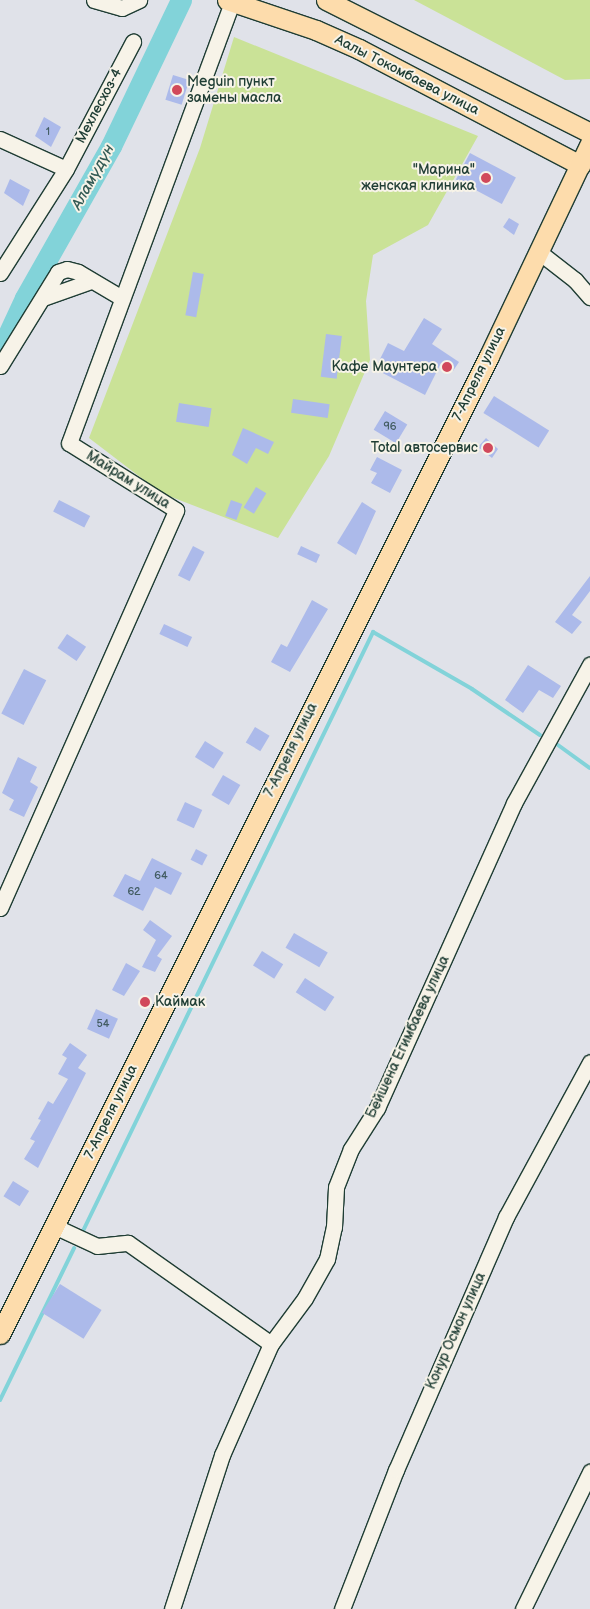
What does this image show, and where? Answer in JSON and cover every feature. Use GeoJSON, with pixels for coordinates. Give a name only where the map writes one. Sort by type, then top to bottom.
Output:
{"type":"FeatureCollection","features":[{"type":"Feature","properties":{"kind":"main road"},"geometry":{"type":"LineString","coordinates":[[326,0],[590,133]]}},
{"type":"Feature","properties":{"kind":"main road","name":"Аалы Токомбаева улица"},"geometry":{"type":"LineString","coordinates":[[230,1],[316,30],[359,49],[585,168]]}},
{"type":"Feature","properties":{"kind":"main road","name":"7-Апреля улица"},"geometry":{"type":"LineString","coordinates":[[0,1334],[539,252],[585,168],[590,143]]}},
{"type":"Feature","properties":{"kind":"street"},"geometry":{"type":"LineString","coordinates":[[94,0],[122,8],[139,0]]}},
{"type":"Feature","properties":{"kind":"street","name":"Майрам улица"},"geometry":{"type":"LineString","coordinates":[[0,908],[176,510],[69,443],[230,1]]}},
{"type":"Feature","properties":{"kind":"street","name":"Мехлесхоз-4"},"geometry":{"type":"LineString","coordinates":[[0,273],[66,169],[133,42]]}},
{"type":"Feature","properties":{"kind":"street"},"geometry":{"type":"LineString","coordinates":[[0,139],[66,169]]}},
{"type":"Feature","properties":{"kind":"street"},"geometry":{"type":"LineString","coordinates":[[539,252],[575,280],[590,297]]}},
{"type":"Feature","properties":{"kind":"street"},"geometry":{"type":"LineString","coordinates":[[0,366],[58,272],[68,269],[122,298]]}},
{"type":"Feature","properties":{"kind":"street","name":"Бейшена Егимбаева улица"},"geometry":{"type":"LineString","coordinates":[[172,1609],[222,1455],[271,1344],[327,1259],[334,1227],[336,1188],[351,1149],[377,1108],[514,803],[590,665]]}},
{"type":"Feature","properties":{"kind":"street","name":"Конур Осмон улица"},"geometry":{"type":"LineString","coordinates":[[342,1609],[396,1470],[506,1217],[590,1062]]}},
{"type":"Feature","properties":{"kind":"street"},"geometry":{"type":"LineString","coordinates":[[54,1226],[97,1246],[128,1243],[271,1344]]}},
{"type":"Feature","properties":{"kind":"street"},"geometry":{"type":"LineString","coordinates":[[523,1609],[590,1472]]}},
{"type":"Feature","properties":{"kind":"green space"},"geometry":{"type":"Polygon","coordinates":[[[414,0],[590,0],[590,79],[565,80],[414,0]]]}},
{"type":"Feature","properties":{"kind":"green space"},"geometry":{"type":"Polygon","coordinates":[[[234,37],[478,136],[428,225],[373,255],[366,301],[370,360],[329,456],[278,538],[161,493],[89,438],[200,148],[234,37]]]}},
{"type":"Feature","properties":{"kind":"building","name":"Meguin пункт замены масла"},"geometry":{"type":"Polygon","coordinates":[[[173,75],[189,80],[182,105],[165,100],[173,75]]]}},
{"type":"Feature","properties":{"kind":"building"},"geometry":{"type":"Polygon","coordinates":[[[44,117],[61,127],[51,147],[35,136],[44,117]]]}},
{"type":"Feature","properties":{"kind":"building","name":"\"Марина\" женская клиника"},"geometry":{"type":"Polygon","coordinates":[[[470,153],[516,177],[502,204],[456,179],[470,153]]]}},
{"type":"Feature","properties":{"kind":"building"},"geometry":{"type":"Polygon","coordinates":[[[10,179],[30,190],[23,206],[4,193],[10,179]]]}},
{"type":"Feature","properties":{"kind":"building"},"geometry":{"type":"Polygon","coordinates":[[[509,218],[519,224],[514,235],[503,227],[509,218]]]}},
{"type":"Feature","properties":{"kind":"building"},"geometry":{"type":"Polygon","coordinates":[[[193,272],[204,274],[196,317],[185,315],[193,272]]]}},
{"type":"Feature","properties":{"kind":"building"},"geometry":{"type":"Polygon","coordinates":[[[424,318],[442,329],[432,344],[459,362],[453,371],[441,363],[425,395],[375,369],[388,343],[404,351],[424,318]]]}},
{"type":"Feature","properties":{"kind":"building"},"geometry":{"type":"Polygon","coordinates":[[[326,334],[342,336],[337,379],[321,377],[326,334]]]}},
{"type":"Feature","properties":{"kind":"building"},"geometry":{"type":"Polygon","coordinates":[[[494,396],[549,430],[539,447],[483,413],[494,396]]]}},
{"type":"Feature","properties":{"kind":"building"},"geometry":{"type":"Polygon","coordinates":[[[293,399],[330,404],[328,418],[291,413],[293,399]]]}},
{"type":"Feature","properties":{"kind":"building"},"geometry":{"type":"Polygon","coordinates":[[[179,403],[212,408],[209,427],[176,422],[179,403]]]}},
{"type":"Feature","properties":{"kind":"building"},"geometry":{"type":"Polygon","coordinates":[[[385,411],[407,424],[396,443],[374,430],[385,411]]]}},
{"type":"Feature","properties":{"kind":"building"},"geometry":{"type":"Polygon","coordinates":[[[243,428],[274,442],[268,454],[256,448],[247,464],[232,455],[243,428]]]}},
{"type":"Feature","properties":{"kind":"building","name":"Total автосервис"},"geometry":{"type":"Polygon","coordinates":[[[486,438],[498,449],[492,458],[478,447],[486,438]]]}},
{"type":"Feature","properties":{"kind":"building"},"geometry":{"type":"Polygon","coordinates":[[[377,457],[402,470],[390,493],[371,483],[377,473],[370,470],[377,457]]]}},
{"type":"Feature","properties":{"kind":"building"},"geometry":{"type":"Polygon","coordinates":[[[256,487],[266,493],[254,514],[244,508],[256,487]]]}},
{"type":"Feature","properties":{"kind":"building"},"geometry":{"type":"Polygon","coordinates":[[[59,500],[90,516],[84,527],[53,512],[59,500]]]}},
{"type":"Feature","properties":{"kind":"building"},"geometry":{"type":"Polygon","coordinates":[[[231,500],[242,504],[236,520],[225,516],[231,500]]]}},
{"type":"Feature","properties":{"kind":"building"},"geometry":{"type":"Polygon","coordinates":[[[362,502],[376,511],[356,555],[337,543],[362,502]]]}},
{"type":"Feature","properties":{"kind":"building"},"geometry":{"type":"Polygon","coordinates":[[[193,546],[205,552],[190,581],[178,575],[193,546]]]}},
{"type":"Feature","properties":{"kind":"building"},"geometry":{"type":"Polygon","coordinates":[[[301,546],[320,555],[316,563],[297,554],[301,546]]]}},
{"type":"Feature","properties":{"kind":"building"},"geometry":{"type":"Polygon","coordinates":[[[590,576],[590,591],[572,615],[582,622],[572,634],[555,622],[590,576]]]}},
{"type":"Feature","properties":{"kind":"building"},"geometry":{"type":"Polygon","coordinates":[[[312,600],[328,609],[290,672],[271,662],[281,644],[287,647],[312,600]]]}},
{"type":"Feature","properties":{"kind":"building"},"geometry":{"type":"Polygon","coordinates":[[[164,624],[192,637],[187,647],[159,634],[164,624]]]}},
{"type":"Feature","properties":{"kind":"building"},"geometry":{"type":"Polygon","coordinates":[[[67,634],[86,647],[77,661],[57,648],[67,634]]]}},
{"type":"Feature","properties":{"kind":"building"},"geometry":{"type":"Polygon","coordinates":[[[528,665],[561,686],[553,698],[539,690],[523,713],[505,700],[528,665]]]}},
{"type":"Feature","properties":{"kind":"building"},"geometry":{"type":"Polygon","coordinates":[[[24,669],[46,680],[24,725],[1,714],[24,669]]]}},
{"type":"Feature","properties":{"kind":"building"},"geometry":{"type":"Polygon","coordinates":[[[255,727],[270,736],[260,751],[246,742],[255,727]]]}},
{"type":"Feature","properties":{"kind":"building"},"geometry":{"type":"Polygon","coordinates":[[[205,741],[224,753],[214,769],[195,757],[205,741]]]}},
{"type":"Feature","properties":{"kind":"building"},"geometry":{"type":"Polygon","coordinates":[[[18,757],[37,767],[30,782],[38,787],[24,817],[9,810],[14,800],[2,793],[18,757]]]}},
{"type":"Feature","properties":{"kind":"building"},"geometry":{"type":"Polygon","coordinates":[[[223,775],[240,785],[229,805],[211,795],[223,775]]]}},
{"type":"Feature","properties":{"kind":"building"},"geometry":{"type":"Polygon","coordinates":[[[185,802],[202,810],[194,828],[177,820],[185,802]]]}},
{"type":"Feature","properties":{"kind":"building"},"geometry":{"type":"Polygon","coordinates":[[[196,849],[208,855],[202,866],[191,860],[196,849]]]}},
{"type":"Feature","properties":{"kind":"building"},"geometry":{"type":"Polygon","coordinates":[[[152,858],[182,873],[171,895],[155,887],[143,911],[113,896],[125,874],[140,881],[152,858]]]}},
{"type":"Feature","properties":{"kind":"building"},"geometry":{"type":"Polygon","coordinates":[[[150,920],[172,936],[157,956],[162,959],[155,972],[142,967],[156,940],[143,930],[150,920]]]}},
{"type":"Feature","properties":{"kind":"building"},"geometry":{"type":"Polygon","coordinates":[[[294,933],[328,952],[319,967],[286,948],[294,933]]]}},
{"type":"Feature","properties":{"kind":"building"},"geometry":{"type":"Polygon","coordinates":[[[262,951],[283,964],[274,979],[253,965],[262,951]]]}},
{"type":"Feature","properties":{"kind":"building"},"geometry":{"type":"Polygon","coordinates":[[[126,963],[140,971],[124,996],[112,990],[126,963]]]}},
{"type":"Feature","properties":{"kind":"building"},"geometry":{"type":"Polygon","coordinates":[[[305,978],[334,997],[325,1011],[296,992],[305,978]]]}},
{"type":"Feature","properties":{"kind":"building"},"geometry":{"type":"Polygon","coordinates":[[[96,1009],[118,1019],[109,1039],[87,1029],[96,1009]]]}},
{"type":"Feature","properties":{"kind":"building"},"geometry":{"type":"Polygon","coordinates":[[[70,1043],[87,1055],[78,1068],[86,1073],[38,1168],[24,1159],[35,1141],[30,1139],[41,1120],[38,1119],[48,1101],[53,1104],[68,1079],[58,1074],[67,1058],[62,1055],[70,1043]]]}},
{"type":"Feature","properties":{"kind":"building"},"geometry":{"type":"Polygon","coordinates":[[[13,1181],[29,1191],[20,1206],[3,1196],[13,1181]]]}},
{"type":"Feature","properties":{"kind":"building"},"geometry":{"type":"Polygon","coordinates":[[[60,1284],[102,1310],[84,1339],[42,1313],[60,1284]]]}},
{"type":"Feature","properties":{"kind":"waterway","name":"Аламүдүн"},"geometry":{"type":"LineString","coordinates":[[0,352],[25,298],[111,146],[181,0]]}},
{"type":"Feature","properties":{"kind":"waterway"},"geometry":{"type":"LineString","coordinates":[[82,1233],[373,632],[472,689],[540,735]]}},
{"type":"Feature","properties":{"kind":"waterway"},"geometry":{"type":"LineString","coordinates":[[558,745],[590,768]]}},
{"type":"Feature","properties":{"kind":"waterway"},"geometry":{"type":"LineString","coordinates":[[0,1400],[74,1248]]}},
{"type":"Feature","properties":{"kind":"place","name":"Meguin пункт замены масла"},"geometry":{"type":"Point","coordinates":[177,90]}},
{"type":"Feature","properties":{"kind":"place","name":"\"Марина\" женская клиника"},"geometry":{"type":"Point","coordinates":[486,178]}},
{"type":"Feature","properties":{"kind":"place","name":"Кафе Маунтера"},"geometry":{"type":"Point","coordinates":[447,367]}},
{"type":"Feature","properties":{"kind":"place","name":"Total автосервис"},"geometry":{"type":"Point","coordinates":[488,448]}},
{"type":"Feature","properties":{"kind":"place","name":"Каймак"},"geometry":{"type":"Point","coordinates":[145,1002]}}]}
